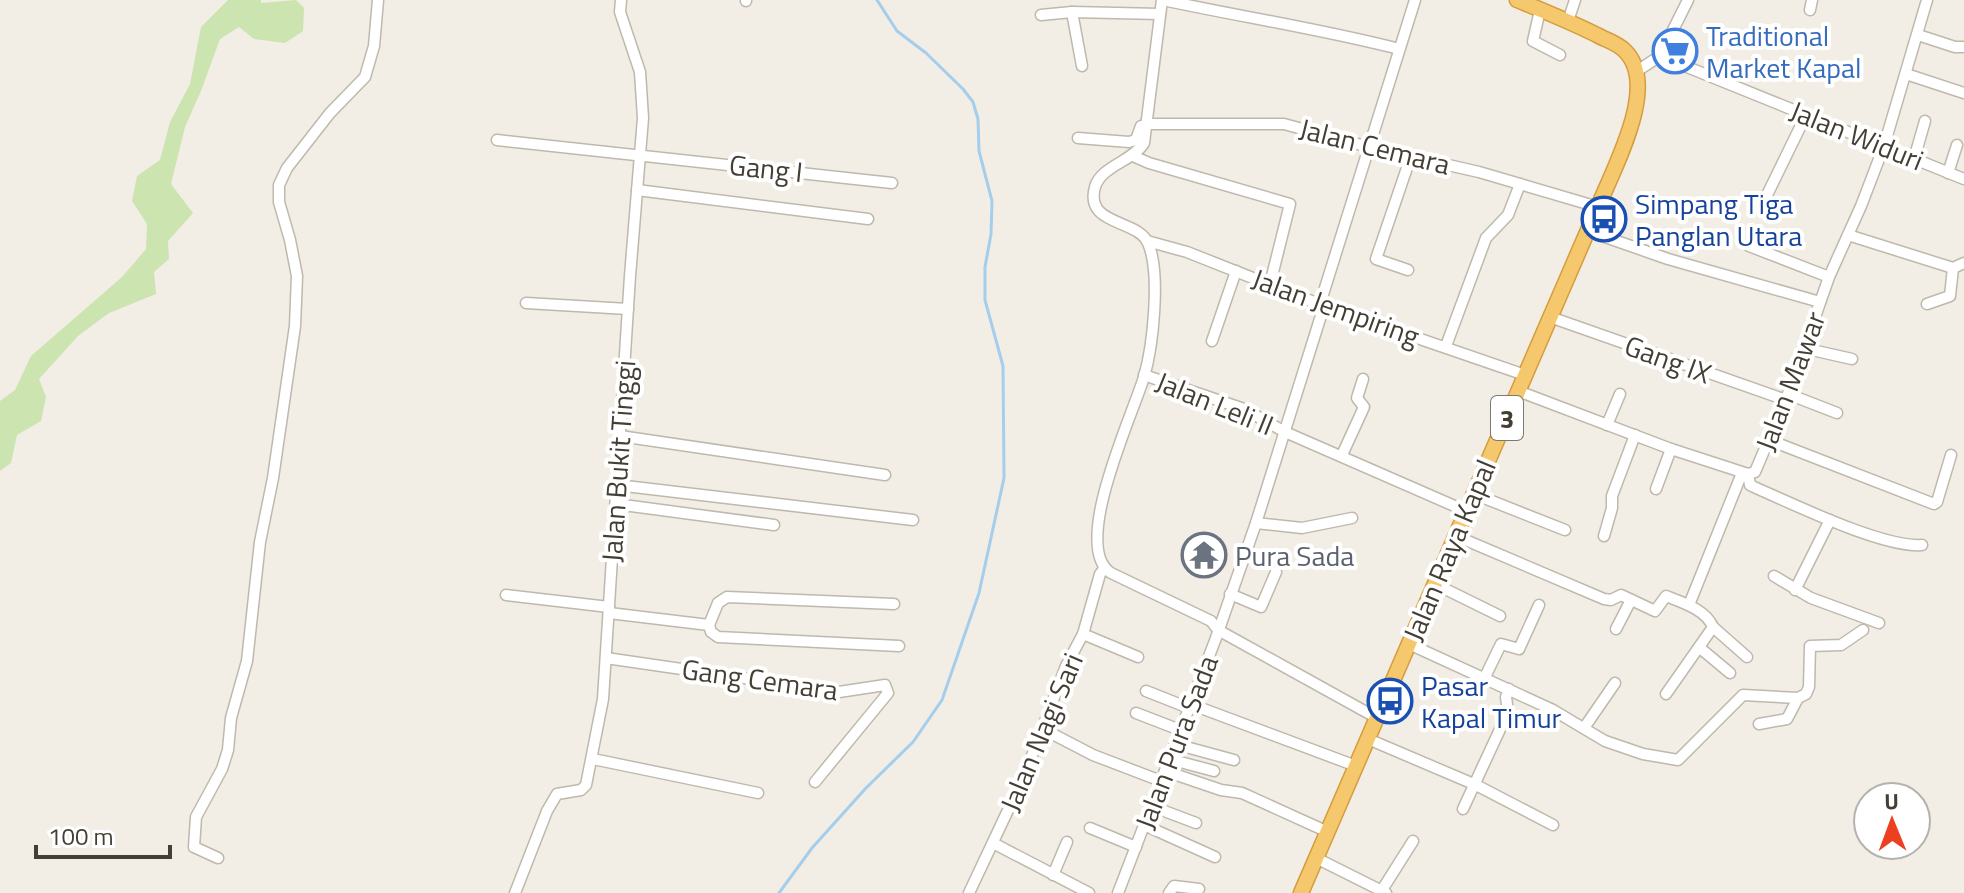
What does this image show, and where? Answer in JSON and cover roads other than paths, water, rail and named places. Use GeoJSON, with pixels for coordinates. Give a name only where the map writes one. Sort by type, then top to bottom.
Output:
{"type":"FeatureCollection","features":[{"type":"Feature","properties":{"kind":"highway"},"geometry":{"type":"LineString","coordinates":[[1517,0],[1568,21],[1625,51],[1637,71]]}},
{"type":"Feature","properties":{"kind":"highway","name":"Jalan Raya Kapal"},"geometry":{"type":"LineString","coordinates":[[1301,893],[1598,207],[1637,107],[1640,93],[1637,71]]}},
{"type":"Feature","properties":{"kind":"street"},"geometry":{"type":"LineString","coordinates":[[218,858],[194,847],[196,817],[222,769],[228,750],[231,718],[247,661],[260,542],[273,478],[295,326],[297,276],[279,202],[279,185],[287,168],[322,123],[365,77],[374,46],[378,0]]}},
{"type":"Feature","properties":{"kind":"street","name":"Jalan Bukit Tinggi"},"geometry":{"type":"LineString","coordinates":[[515,893],[557,794],[583,788],[593,759],[602,707],[643,118],[643,90],[620,12],[621,0]]}},
{"type":"Feature","properties":{"kind":"street"},"geometry":{"type":"LineString","coordinates":[[1114,14],[1116,0]]}},
{"type":"Feature","properties":{"kind":"street"},"geometry":{"type":"LineString","coordinates":[[1104,569],[1098,551],[1102,501],[1144,375],[1153,316],[1153,276],[1147,241],[1141,233],[1104,216],[1095,194],[1100,178],[1133,156],[1144,143],[1162,0],[1284,26],[1318,29],[1399,49]]}},
{"type":"Feature","properties":{"kind":"street"},"geometry":{"type":"LineString","coordinates":[[1377,718],[1218,630],[1285,432],[1415,0]]}},
{"type":"Feature","properties":{"kind":"street"},"geometry":{"type":"LineString","coordinates":[[1568,21],[1575,0]]}},
{"type":"Feature","properties":{"kind":"street"},"geometry":{"type":"LineString","coordinates":[[1637,71],[1660,56],[1688,0]]}},
{"type":"Feature","properties":{"kind":"street","name":"Jalan Mawar"},"geometry":{"type":"LineString","coordinates":[[1518,391],[1671,449],[1745,473],[1755,472],[1787,397],[1829,277],[1884,146],[1927,0]]}},
{"type":"Feature","properties":{"kind":"street"},"geometry":{"type":"LineString","coordinates":[[1540,10],[1533,41],[1560,55]]}},
{"type":"Feature","properties":{"kind":"street"},"geometry":{"type":"LineString","coordinates":[[1072,12],[1082,66]]}},
{"type":"Feature","properties":{"kind":"street"},"geometry":{"type":"LineString","coordinates":[[1041,15],[1072,12],[1160,14]]}},
{"type":"Feature","properties":{"kind":"street"},"geometry":{"type":"LineString","coordinates":[[1918,35],[1964,47]]}},
{"type":"Feature","properties":{"kind":"street","name":"Jalan Widuri"},"geometry":{"type":"LineString","coordinates":[[1660,56],[1964,179]]}},
{"type":"Feature","properties":{"kind":"street"},"geometry":{"type":"LineString","coordinates":[[1906,74],[1964,93]]}},
{"type":"Feature","properties":{"kind":"street"},"geometry":{"type":"LineString","coordinates":[[1078,138],[1136,140],[1140,134],[1142,112],[1148,118]]}},
{"type":"Feature","properties":{"kind":"street"},"geometry":{"type":"LineString","coordinates":[[1768,193],[1806,115]]}},
{"type":"Feature","properties":{"kind":"street","name":"Jalan Cemara"},"geometry":{"type":"LineString","coordinates":[[1148,118],[1274,122],[1520,184],[1598,207]]}},
{"type":"Feature","properties":{"kind":"street"},"geometry":{"type":"LineString","coordinates":[[1914,159],[1925,121]]}},
{"type":"Feature","properties":{"kind":"street","name":"Gang I"},"geometry":{"type":"LineString","coordinates":[[497,140],[892,183]]}},
{"type":"Feature","properties":{"kind":"street"},"geometry":{"type":"LineString","coordinates":[[1948,173],[1957,145]]}},
{"type":"Feature","properties":{"kind":"street"},"geometry":{"type":"LineString","coordinates":[[1133,156],[1290,204],[1270,284]]}},
{"type":"Feature","properties":{"kind":"street"},"geometry":{"type":"LineString","coordinates":[[1408,270],[1376,259],[1411,156]]}},
{"type":"Feature","properties":{"kind":"street"},"geometry":{"type":"LineString","coordinates":[[1446,346],[1486,238],[1508,215],[1520,184]]}},
{"type":"Feature","properties":{"kind":"street"},"geometry":{"type":"LineString","coordinates":[[637,190],[868,219]]}},
{"type":"Feature","properties":{"kind":"street"},"geometry":{"type":"LineString","coordinates":[[1588,231],[1668,259],[1820,302]]}},
{"type":"Feature","properties":{"kind":"street"},"geometry":{"type":"LineString","coordinates":[[1848,235],[1953,268],[1964,263]]}},
{"type":"Feature","properties":{"kind":"street","name":"Jalan Jempiring"},"geometry":{"type":"LineString","coordinates":[[1147,241],[1525,375]]}},
{"type":"Feature","properties":{"kind":"street"},"geometry":{"type":"LineString","coordinates":[[1749,246],[1829,277]]}},
{"type":"Feature","properties":{"kind":"street"},"geometry":{"type":"LineString","coordinates":[[1927,304],[1950,296],[1953,268]]}},
{"type":"Feature","properties":{"kind":"street"},"geometry":{"type":"LineString","coordinates":[[1212,341],[1236,271]]}},
{"type":"Feature","properties":{"kind":"street"},"geometry":{"type":"LineString","coordinates":[[526,303],[628,309]]}},
{"type":"Feature","properties":{"kind":"street","name":"Gang IX"},"geometry":{"type":"LineString","coordinates":[[1550,317],[1837,413]]}},
{"type":"Feature","properties":{"kind":"street"},"geometry":{"type":"LineString","coordinates":[[1803,348],[1852,359]]}},
{"type":"Feature","properties":{"kind":"street","name":"Jalan Leli II"},"geometry":{"type":"LineString","coordinates":[[1144,375],[1244,409],[1285,432],[1466,511]]}},
{"type":"Feature","properties":{"kind":"street"},"geometry":{"type":"LineString","coordinates":[[1342,455],[1364,407],[1357,398],[1363,379]]}},
{"type":"Feature","properties":{"kind":"street"},"geometry":{"type":"LineString","coordinates":[[1607,425],[1620,394]]}},
{"type":"Feature","properties":{"kind":"street"},"geometry":{"type":"LineString","coordinates":[[1604,536],[1612,496],[1635,435]]}},
{"type":"Feature","properties":{"kind":"street"},"geometry":{"type":"LineString","coordinates":[[620,436],[885,475]]}},
{"type":"Feature","properties":{"kind":"street"},"geometry":{"type":"LineString","coordinates":[[1769,440],[1934,504],[1951,455]]}},
{"type":"Feature","properties":{"kind":"street"},"geometry":{"type":"LineString","coordinates":[[1656,489],[1671,449]]}},
{"type":"Feature","properties":{"kind":"street"},"geometry":{"type":"LineString","coordinates":[[1745,473],[1750,485],[1830,520],[1904,545],[1922,545]]}},
{"type":"Feature","properties":{"kind":"street"},"geometry":{"type":"LineString","coordinates":[[1689,605],[1745,473]]}},
{"type":"Feature","properties":{"kind":"street"},"geometry":{"type":"LineString","coordinates":[[617,485],[913,520]]}},
{"type":"Feature","properties":{"kind":"street"},"geometry":{"type":"LineString","coordinates":[[1474,494],[1565,530]]}},
{"type":"Feature","properties":{"kind":"street"},"geometry":{"type":"LineString","coordinates":[[616,504],[774,525]]}},
{"type":"Feature","properties":{"kind":"street"},"geometry":{"type":"LineString","coordinates":[[1256,523],[1302,528],[1352,518]]}},
{"type":"Feature","properties":{"kind":"street"},"geometry":{"type":"LineString","coordinates":[[1795,590],[1830,520]]}},
{"type":"Feature","properties":{"kind":"street"},"geometry":{"type":"LineString","coordinates":[[1456,536],[1604,599],[1611,600],[1621,595],[1655,611],[1665,596],[1689,605],[1747,657]]}},
{"type":"Feature","properties":{"kind":"street","name":"Jalan Pura Sada"},"geometry":{"type":"LineString","coordinates":[[1104,569],[1211,621],[1218,630],[1118,893]]}},
{"type":"Feature","properties":{"kind":"street","name":"Jalan Nagi Sari"},"geometry":{"type":"LineString","coordinates":[[969,893],[1043,729],[1066,666],[1083,634],[1104,569]]}},
{"type":"Feature","properties":{"kind":"street"},"geometry":{"type":"LineString","coordinates":[[1230,594],[1261,607],[1276,572]]}},
{"type":"Feature","properties":{"kind":"street"},"geometry":{"type":"LineString","coordinates":[[1774,576],[1795,590],[1879,623]]}},
{"type":"Feature","properties":{"kind":"street"},"geometry":{"type":"LineString","coordinates":[[1435,584],[1500,616]]}},
{"type":"Feature","properties":{"kind":"street"},"geometry":{"type":"LineString","coordinates":[[506,595],[709,625]]}},
{"type":"Feature","properties":{"kind":"street"},"geometry":{"type":"LineString","coordinates":[[894,604],[727,597],[718,603],[709,625],[711,632],[718,637],[899,646]]}},
{"type":"Feature","properties":{"kind":"street"},"geometry":{"type":"LineString","coordinates":[[1616,629],[1631,600]]}},
{"type":"Feature","properties":{"kind":"street"},"geometry":{"type":"LineString","coordinates":[[1485,677],[1501,644],[1519,649],[1539,605]]}},
{"type":"Feature","properties":{"kind":"street"},"geometry":{"type":"LineString","coordinates":[[1666,694],[1700,648],[1710,621]]}},
{"type":"Feature","properties":{"kind":"street"},"geometry":{"type":"LineString","coordinates":[[1759,724],[1787,719],[1798,698],[1808,692],[1810,646],[1841,645],[1863,630]]}},
{"type":"Feature","properties":{"kind":"street"},"geometry":{"type":"LineString","coordinates":[[1083,634],[1138,657]]}},
{"type":"Feature","properties":{"kind":"street"},"geometry":{"type":"LineString","coordinates":[[1409,644],[1485,677],[1590,732],[1643,754],[1678,760],[1743,695],[1798,698]]}},
{"type":"Feature","properties":{"kind":"street"},"geometry":{"type":"LineString","coordinates":[[1700,648],[1730,673]]}},
{"type":"Feature","properties":{"kind":"street","name":"Gang Cemara"},"geometry":{"type":"LineString","coordinates":[[606,658],[839,692],[885,685],[888,693],[815,782]]}},
{"type":"Feature","properties":{"kind":"street"},"geometry":{"type":"LineString","coordinates":[[1590,732],[1615,683]]}},
{"type":"Feature","properties":{"kind":"street"},"geometry":{"type":"LineString","coordinates":[[1463,809],[1509,708],[1506,697],[1509,689]]}},
{"type":"Feature","properties":{"kind":"street"},"geometry":{"type":"LineString","coordinates":[[1146,691],[1356,766]]}},
{"type":"Feature","properties":{"kind":"street"},"geometry":{"type":"LineString","coordinates":[[1136,713],[1180,730]]}},
{"type":"Feature","properties":{"kind":"street"},"geometry":{"type":"LineString","coordinates":[[1043,729],[1093,755],[1163,776],[1242,793],[1328,832]]}},
{"type":"Feature","properties":{"kind":"street"},"geometry":{"type":"LineString","coordinates":[[1368,739],[1476,785],[1553,825]]}},
{"type":"Feature","properties":{"kind":"street"},"geometry":{"type":"LineString","coordinates":[[1175,744],[1234,760]]}},
{"type":"Feature","properties":{"kind":"street"},"geometry":{"type":"LineString","coordinates":[[593,759],[758,793]]}},
{"type":"Feature","properties":{"kind":"street"},"geometry":{"type":"LineString","coordinates":[[1169,759],[1214,771]]}},
{"type":"Feature","properties":{"kind":"street"},"geometry":{"type":"LineString","coordinates":[[1151,806],[1196,823]]}},
{"type":"Feature","properties":{"kind":"street"},"geometry":{"type":"LineString","coordinates":[[1144,825],[1215,857]]}},
{"type":"Feature","properties":{"kind":"street"},"geometry":{"type":"LineString","coordinates":[[1090,828],[1136,847]]}},
{"type":"Feature","properties":{"kind":"street"},"geometry":{"type":"LineString","coordinates":[[1316,858],[1384,891],[1413,841]]}},
{"type":"Feature","properties":{"kind":"street"},"geometry":{"type":"LineString","coordinates":[[1053,875],[1067,842]]}},
{"type":"Feature","properties":{"kind":"street"},"geometry":{"type":"LineString","coordinates":[[993,843],[1089,893]]}},
{"type":"Feature","properties":{"kind":"street"},"geometry":{"type":"LineString","coordinates":[[1169,893],[1174,886],[1199,889]]}},
{"type":"Feature","properties":{"kind":"waterway"},"geometry":{"type":"LineString","coordinates":[[779,893],[812,848],[913,742],[942,700],[979,593],[1004,478],[1003,366],[985,300],[992,201],[979,151],[978,119],[973,102],[963,89],[926,53],[897,31],[877,0]]}},
{"type":"Feature","properties":{"kind":"place","name":"Traditional Market Kapal"},"geometry":{"type":"Point","coordinates":[1675,51]}},
{"type":"Feature","properties":{"kind":"place","name":"Simpang Tiga Panglan Utara"},"geometry":{"type":"Point","coordinates":[1604,219]}},
{"type":"Feature","properties":{"kind":"place","name":"Pura Sada"},"geometry":{"type":"Point","coordinates":[1204,555]}},
{"type":"Feature","properties":{"kind":"place","name":"Pasar Kapal Timur"},"geometry":{"type":"Point","coordinates":[1390,701]}}]}
